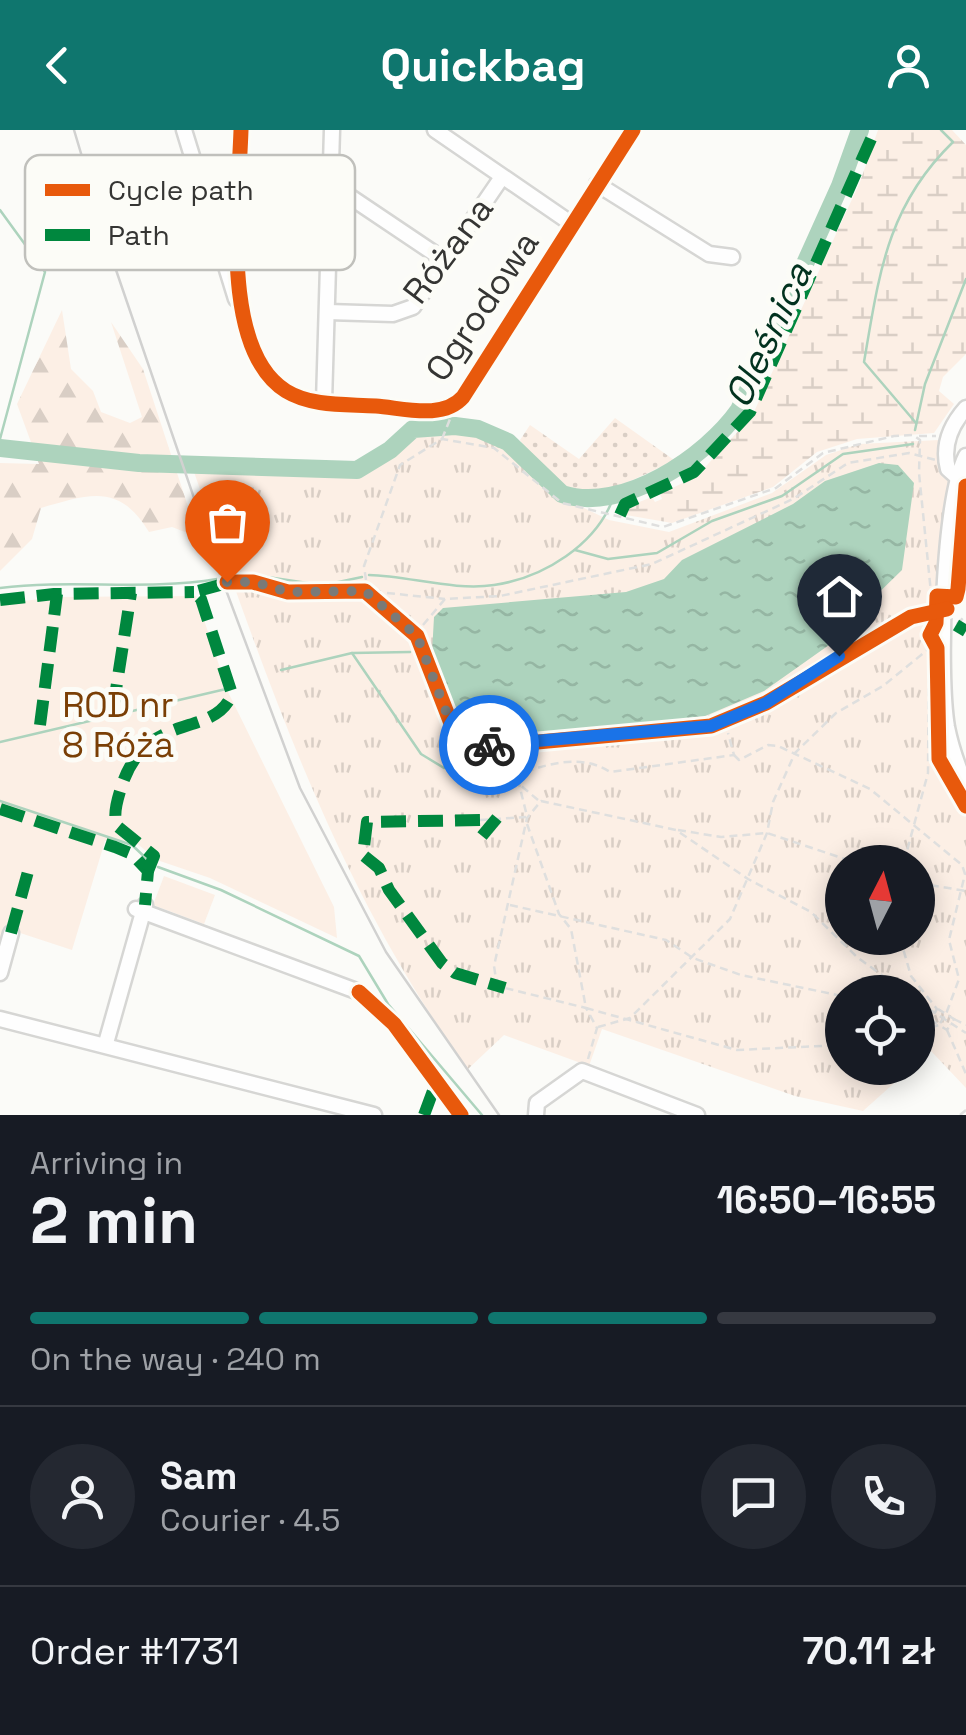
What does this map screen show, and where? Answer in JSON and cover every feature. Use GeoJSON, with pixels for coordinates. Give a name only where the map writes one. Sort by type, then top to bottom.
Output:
{"type":"FeatureCollection","features":[{"type":"Feature","properties":{"kind":"street"},"geometry":{"type":"LineString","coordinates":[[184,130],[192,155]]}},
{"type":"Feature","properties":{"kind":"street"},"geometry":{"type":"LineString","coordinates":[[241,130],[241,155]]}},
{"type":"Feature","properties":{"kind":"street"},"geometry":{"type":"LineString","coordinates":[[332,130],[332,155]]}},
{"type":"Feature","properties":{"kind":"street"},"geometry":{"type":"LineString","coordinates":[[435,130],[572,224]]}},
{"type":"Feature","properties":{"kind":"street","name":"Ogrodowa"},"geometry":{"type":"LineString","coordinates":[[324,402],[440,411],[456,404],[633,130]]}},
{"type":"Feature","properties":{"kind":"street","name":"Różana"},"geometry":{"type":"LineString","coordinates":[[328,312],[403,312],[413,307],[502,177]]}},
{"type":"Feature","properties":{"kind":"street"},"geometry":{"type":"LineString","coordinates":[[598,184],[708,254],[732,257]]}},
{"type":"Feature","properties":{"kind":"street"},"geometry":{"type":"LineString","coordinates":[[355,200],[444,260]]}},
{"type":"Feature","properties":{"kind":"street"},"geometry":{"type":"LineString","coordinates":[[228,270],[267,373],[286,391],[324,402],[329,270]]}},
{"type":"Feature","properties":{"kind":"street"},"geometry":{"type":"LineString","coordinates":[[240,270],[240,309]]}},
{"type":"Feature","properties":{"kind":"street"},"geometry":{"type":"LineString","coordinates":[[957,477],[946,464],[948,438],[966,408]]}},
{"type":"Feature","properties":{"kind":"street"},"geometry":{"type":"LineString","coordinates":[[966,456],[950,510],[952,610],[946,710],[966,786]]}},
{"type":"Feature","properties":{"kind":"street"},"geometry":{"type":"LineString","coordinates":[[227,582],[254,582],[288,592],[366,586],[417,636],[454,732],[478,744],[690,729],[728,722],[911,617],[952,610]]}},
{"type":"Feature","properties":{"kind":"street"},"geometry":{"type":"LineString","coordinates":[[106,1043],[141,909],[358,992]]}},
{"type":"Feature","properties":{"kind":"street"},"geometry":{"type":"LineString","coordinates":[[0,973],[12,933]]}},
{"type":"Feature","properties":{"kind":"street"},"geometry":{"type":"LineString","coordinates":[[0,1018],[374,1115]]}},
{"type":"Feature","properties":{"kind":"street"},"geometry":{"type":"LineString","coordinates":[[536,1115],[538,1103],[576,1072],[586,1071],[696,1115]]}},
{"type":"Feature","properties":{"kind":"path"},"geometry":{"type":"LineString","coordinates":[[450,419],[442,439],[400,464],[364,572],[366,586],[445,598],[500,596],[652,564],[792,499],[833,469],[871,457],[919,454],[946,464]]}},
{"type":"Feature","properties":{"kind":"path"},"geometry":{"type":"LineString","coordinates":[[918,436],[929,590],[936,596]]}},
{"type":"Feature","properties":{"kind":"path"},"geometry":{"type":"LineString","coordinates":[[442,439],[484,443],[551,497],[611,515],[673,526],[776,488],[823,452],[869,440],[948,438]]}},
{"type":"Feature","properties":{"kind":"path"},"geometry":{"type":"LineString","coordinates":[[426,596],[431,611]]}},
{"type":"Feature","properties":{"kind":"path"},"geometry":{"type":"LineString","coordinates":[[417,636],[431,611],[445,598]]}},
{"type":"Feature","properties":{"kind":"path"},"geometry":{"type":"LineString","coordinates":[[952,610],[956,625],[966,616]]}},
{"type":"Feature","properties":{"kind":"path"},"geometry":{"type":"LineString","coordinates":[[597,1028],[630,1018],[730,919],[768,833],[773,802],[794,754],[836,713],[883,686],[931,642]]}},
{"type":"Feature","properties":{"kind":"path"},"geometry":{"type":"LineString","coordinates":[[931,642],[938,750],[947,778]]}},
{"type":"Feature","properties":{"kind":"path"},"geometry":{"type":"LineString","coordinates":[[909,845],[928,773],[931,642]]}},
{"type":"Feature","properties":{"kind":"path"},"geometry":{"type":"LineString","coordinates":[[728,722],[734,755]]}},
{"type":"Feature","properties":{"kind":"path"},"geometry":{"type":"LineString","coordinates":[[586,1071],[597,1028],[586,1008],[571,928],[559,914],[549,876],[527,832],[519,784],[525,772],[552,763],[594,762],[610,772],[734,755],[747,758],[768,745],[870,789],[962,865],[963,891],[949,940],[958,978],[946,1014],[935,1026]]}},
{"type":"Feature","properties":{"kind":"path"},"geometry":{"type":"LineString","coordinates":[[478,752],[541,801],[721,837],[768,833],[825,852]]}},
{"type":"Feature","properties":{"kind":"path"},"geometry":{"type":"LineString","coordinates":[[541,801],[527,818],[494,966],[496,979],[505,988],[737,1050],[825,1045]]}},
{"type":"Feature","properties":{"kind":"path"},"geometry":{"type":"LineString","coordinates":[[480,820],[527,818]]}},
{"type":"Feature","properties":{"kind":"path"},"geometry":{"type":"LineString","coordinates":[[676,830],[748,879],[811,912],[882,975]]}},
{"type":"Feature","properties":{"kind":"path"},"geometry":{"type":"LineString","coordinates":[[935,886],[963,891]]}},
{"type":"Feature","properties":{"kind":"path"},"geometry":{"type":"LineString","coordinates":[[508,905],[666,940],[693,958],[741,974],[825,992]]}},
{"type":"Feature","properties":{"kind":"path"},"geometry":{"type":"LineString","coordinates":[[905,955],[912,976],[937,1008],[966,1024]]}},
{"type":"Feature","properties":{"kind":"path"},"geometry":{"type":"LineString","coordinates":[[935,1012],[937,1008]]}},
{"type":"Feature","properties":{"kind":"path"},"geometry":{"type":"LineString","coordinates":[[935,1015],[966,1032]]}},
{"type":"Feature","properties":{"kind":"path"},"geometry":{"type":"LineString","coordinates":[[947,1030],[954,1019]]}},
{"type":"Feature","properties":{"kind":"path"},"geometry":{"type":"LineString","coordinates":[[935,1023],[947,1030],[966,1074]]}},
{"type":"Feature","properties":{"kind":"path"},"geometry":{"type":"LineString","coordinates":[[946,1115],[966,1098]]}},
{"type":"Feature","properties":{"kind":"path"},"geometry":{"type":"LineString","coordinates":[[960,1115],[966,1110]]}},
{"type":"Feature","properties":{"kind":"green space"},"geometry":{"type":"Polygon","coordinates":[[[878,130],[952,130],[966,145],[966,354],[943,377],[939,391],[954,404],[934,433],[857,439],[817,452],[773,487],[672,523],[626,515],[629,506],[652,497],[655,502],[662,499],[660,494],[697,476],[752,416],[860,182],[878,130]]]}},
{"type":"Feature","properties":{"kind":"green space"},"geometry":{"type":"Polygon","coordinates":[[[62,310],[71,369],[93,391],[101,412],[130,423],[142,417],[111,322],[143,369],[198,537],[172,527],[149,532],[138,516],[115,499],[74,499],[41,508],[32,539],[0,571],[0,463],[39,464],[17,404],[62,310]]]}},
{"type":"Feature","properties":{"kind":"green space"},"geometry":{"type":"Polygon","coordinates":[[[615,418],[674,460],[629,481],[590,491],[554,480],[520,440],[530,425],[579,459],[615,418]]]}},
{"type":"Feature","properties":{"kind":"green space"},"geometry":{"type":"Polygon","coordinates":[[[460,431],[491,438],[561,497],[609,520],[669,532],[772,493],[826,455],[859,444],[939,440],[939,469],[948,479],[941,584],[951,766],[966,800],[966,1088],[935,1055],[935,975],[825,975],[825,1085],[892,1085],[863,1111],[795,1096],[602,1029],[589,1066],[504,1035],[468,1069],[421,1000],[380,929],[309,781],[194,472],[361,474],[419,433],[460,431]]]}},
{"type":"Feature","properties":{"kind":"green space","name":"ROD nr 8 Róża"},"geometry":{"type":"Polygon","coordinates":[[[196,596],[228,692],[334,907],[337,938],[210,878],[157,860],[134,841],[105,841],[72,950],[5,928],[0,945],[0,604],[55,597],[196,596]]]}},
{"type":"Feature","properties":{"kind":"green space"},"geometry":{"type":"Polygon","coordinates":[[[164,876],[215,895],[204,924],[153,905],[164,876]]]}},
{"type":"Feature","properties":{"kind":"water"},"geometry":{"type":"Polygon","coordinates":[[[879,463],[898,465],[914,483],[902,570],[861,610],[846,633],[764,691],[703,717],[497,737],[458,722],[432,653],[434,617],[443,608],[626,592],[664,579],[682,560],[793,504],[825,481],[879,463]]]}},
{"type":"Feature","properties":{"kind":"waterway","name":"Oleśnica"},"geometry":{"type":"LineString","coordinates":[[0,448],[139,463],[357,470],[390,450],[413,429],[455,426],[478,429],[508,442],[562,494],[585,498],[636,489],[684,463],[706,446],[739,410],[840,186],[860,130]]}},
{"type":"Feature","properties":{"kind":"waterway"},"geometry":{"type":"LineString","coordinates":[[916,423],[864,362],[881,272],[899,217],[913,192],[953,142],[941,130]]}},
{"type":"Feature","properties":{"kind":"waterway"},"geometry":{"type":"LineString","coordinates":[[0,210],[25,244]]}},
{"type":"Feature","properties":{"kind":"waterway"},"geometry":{"type":"LineString","coordinates":[[0,439],[44,270]]}},
{"type":"Feature","properties":{"kind":"waterway"},"geometry":{"type":"LineString","coordinates":[[915,430],[925,384],[966,279]]}},
{"type":"Feature","properties":{"kind":"waterway"},"geometry":{"type":"LineString","coordinates":[[575,550],[608,559],[657,553],[712,521],[782,496],[843,454],[913,444]]}},
{"type":"Feature","properties":{"kind":"waterway"},"geometry":{"type":"LineString","coordinates":[[369,575],[463,586],[513,581],[549,567],[581,544],[595,530],[614,496]]}},
{"type":"Feature","properties":{"kind":"waterway"},"geometry":{"type":"LineString","coordinates":[[240,573],[321,585]]}},
{"type":"Feature","properties":{"kind":"waterway"},"geometry":{"type":"LineString","coordinates":[[329,584],[362,577]]}},
{"type":"Feature","properties":{"kind":"waterway"},"geometry":{"type":"LineString","coordinates":[[0,588],[217,579]]}},
{"type":"Feature","properties":{"kind":"waterway"},"geometry":{"type":"LineString","coordinates":[[281,670],[352,653],[410,652]]}},
{"type":"Feature","properties":{"kind":"waterway"},"geometry":{"type":"LineString","coordinates":[[352,653],[421,754],[444,768],[475,758]]}},
{"type":"Feature","properties":{"kind":"waterway"},"geometry":{"type":"LineString","coordinates":[[0,742],[226,689]]}},
{"type":"Feature","properties":{"kind":"waterway"},"geometry":{"type":"LineString","coordinates":[[499,754],[513,751]]}},
{"type":"Feature","properties":{"kind":"waterway"},"geometry":{"type":"LineString","coordinates":[[0,801],[132,845],[149,861]]}},
{"type":"Feature","properties":{"kind":"waterway"},"geometry":{"type":"LineString","coordinates":[[158,867],[221,890],[359,956],[388,1004],[482,1115]]}},
{"type":"Feature","properties":{"kind":"railway"},"geometry":{"type":"LineString","coordinates":[[74,130],[81,155]]}},
{"type":"Feature","properties":{"kind":"railway"},"geometry":{"type":"LineString","coordinates":[[116,270],[220,574],[300,788],[386,952],[499,1115]]}},
{"type":"Feature","properties":{"kind":"marked path"},"geometry":{"type":"LineString","coordinates":[[620,515],[625,504],[694,472],[750,412],[875,130]]}},
{"type":"Feature","properties":{"kind":"marked path"},"geometry":{"type":"LineString","coordinates":[[148,871],[154,856],[117,826],[115,812],[120,793],[132,763],[146,746],[162,735],[211,717],[232,694],[201,599],[194,592],[235,581]]}},
{"type":"Feature","properties":{"kind":"marked path"},"geometry":{"type":"LineString","coordinates":[[0,600],[54,594],[194,592]]}},
{"type":"Feature","properties":{"kind":"marked path"},"geometry":{"type":"LineString","coordinates":[[113,709],[131,593]]}},
{"type":"Feature","properties":{"kind":"marked path"},"geometry":{"type":"LineString","coordinates":[[40,725],[57,594]]}},
{"type":"Feature","properties":{"kind":"marked path"},"geometry":{"type":"LineString","coordinates":[[956,625],[966,631]]}},
{"type":"Feature","properties":{"kind":"marked path"},"geometry":{"type":"LineString","coordinates":[[0,809],[132,854],[148,871],[145,905]]}},
{"type":"Feature","properties":{"kind":"marked path"},"geometry":{"type":"LineString","coordinates":[[482,836],[497,818]]}},
{"type":"Feature","properties":{"kind":"marked path"},"geometry":{"type":"LineString","coordinates":[[480,820],[367,822],[363,855],[379,868],[389,890],[442,963],[455,973],[505,988]]}},
{"type":"Feature","properties":{"kind":"marked path"},"geometry":{"type":"LineString","coordinates":[[11,933],[29,868]]}},
{"type":"Feature","properties":{"kind":"marked path"},"geometry":{"type":"LineString","coordinates":[[424,1115],[437,1080]]}},
{"type":"Feature","properties":{"kind":"cycle path"},"geometry":{"type":"LineString","coordinates":[[240,155],[241,130]]}},
{"type":"Feature","properties":{"kind":"cycle path"},"geometry":{"type":"LineString","coordinates":[[238,270],[250,342],[265,371],[286,391],[330,404],[422,411],[445,408],[463,397],[633,130]]}},
{"type":"Feature","properties":{"kind":"cycle path"},"geometry":{"type":"LineString","coordinates":[[966,486],[958,589],[956,597],[937,596],[936,623],[930,635],[937,648],[939,759],[966,806]]}},
{"type":"Feature","properties":{"kind":"cycle path"},"geometry":{"type":"LineString","coordinates":[[227,582],[253,582],[288,592],[365,591],[417,636],[454,731],[494,746],[711,726],[766,703],[911,617],[947,609]]}},
{"type":"Feature","properties":{"kind":"cycle path"},"geometry":{"type":"LineString","coordinates":[[359,992],[394,1024],[461,1115]]}},
{"type":"Feature","properties":{"kind":"way so far"},"geometry":{"type":"LineString","coordinates":[[227,582],[254,582],[288,592],[365,591],[417,636],[454,732],[489,745]]}},
{"type":"Feature","properties":{"kind":"route"},"geometry":{"type":"LineString","coordinates":[[489,745],[690,729],[728,722],[766,703],[839,656]]}}]}
